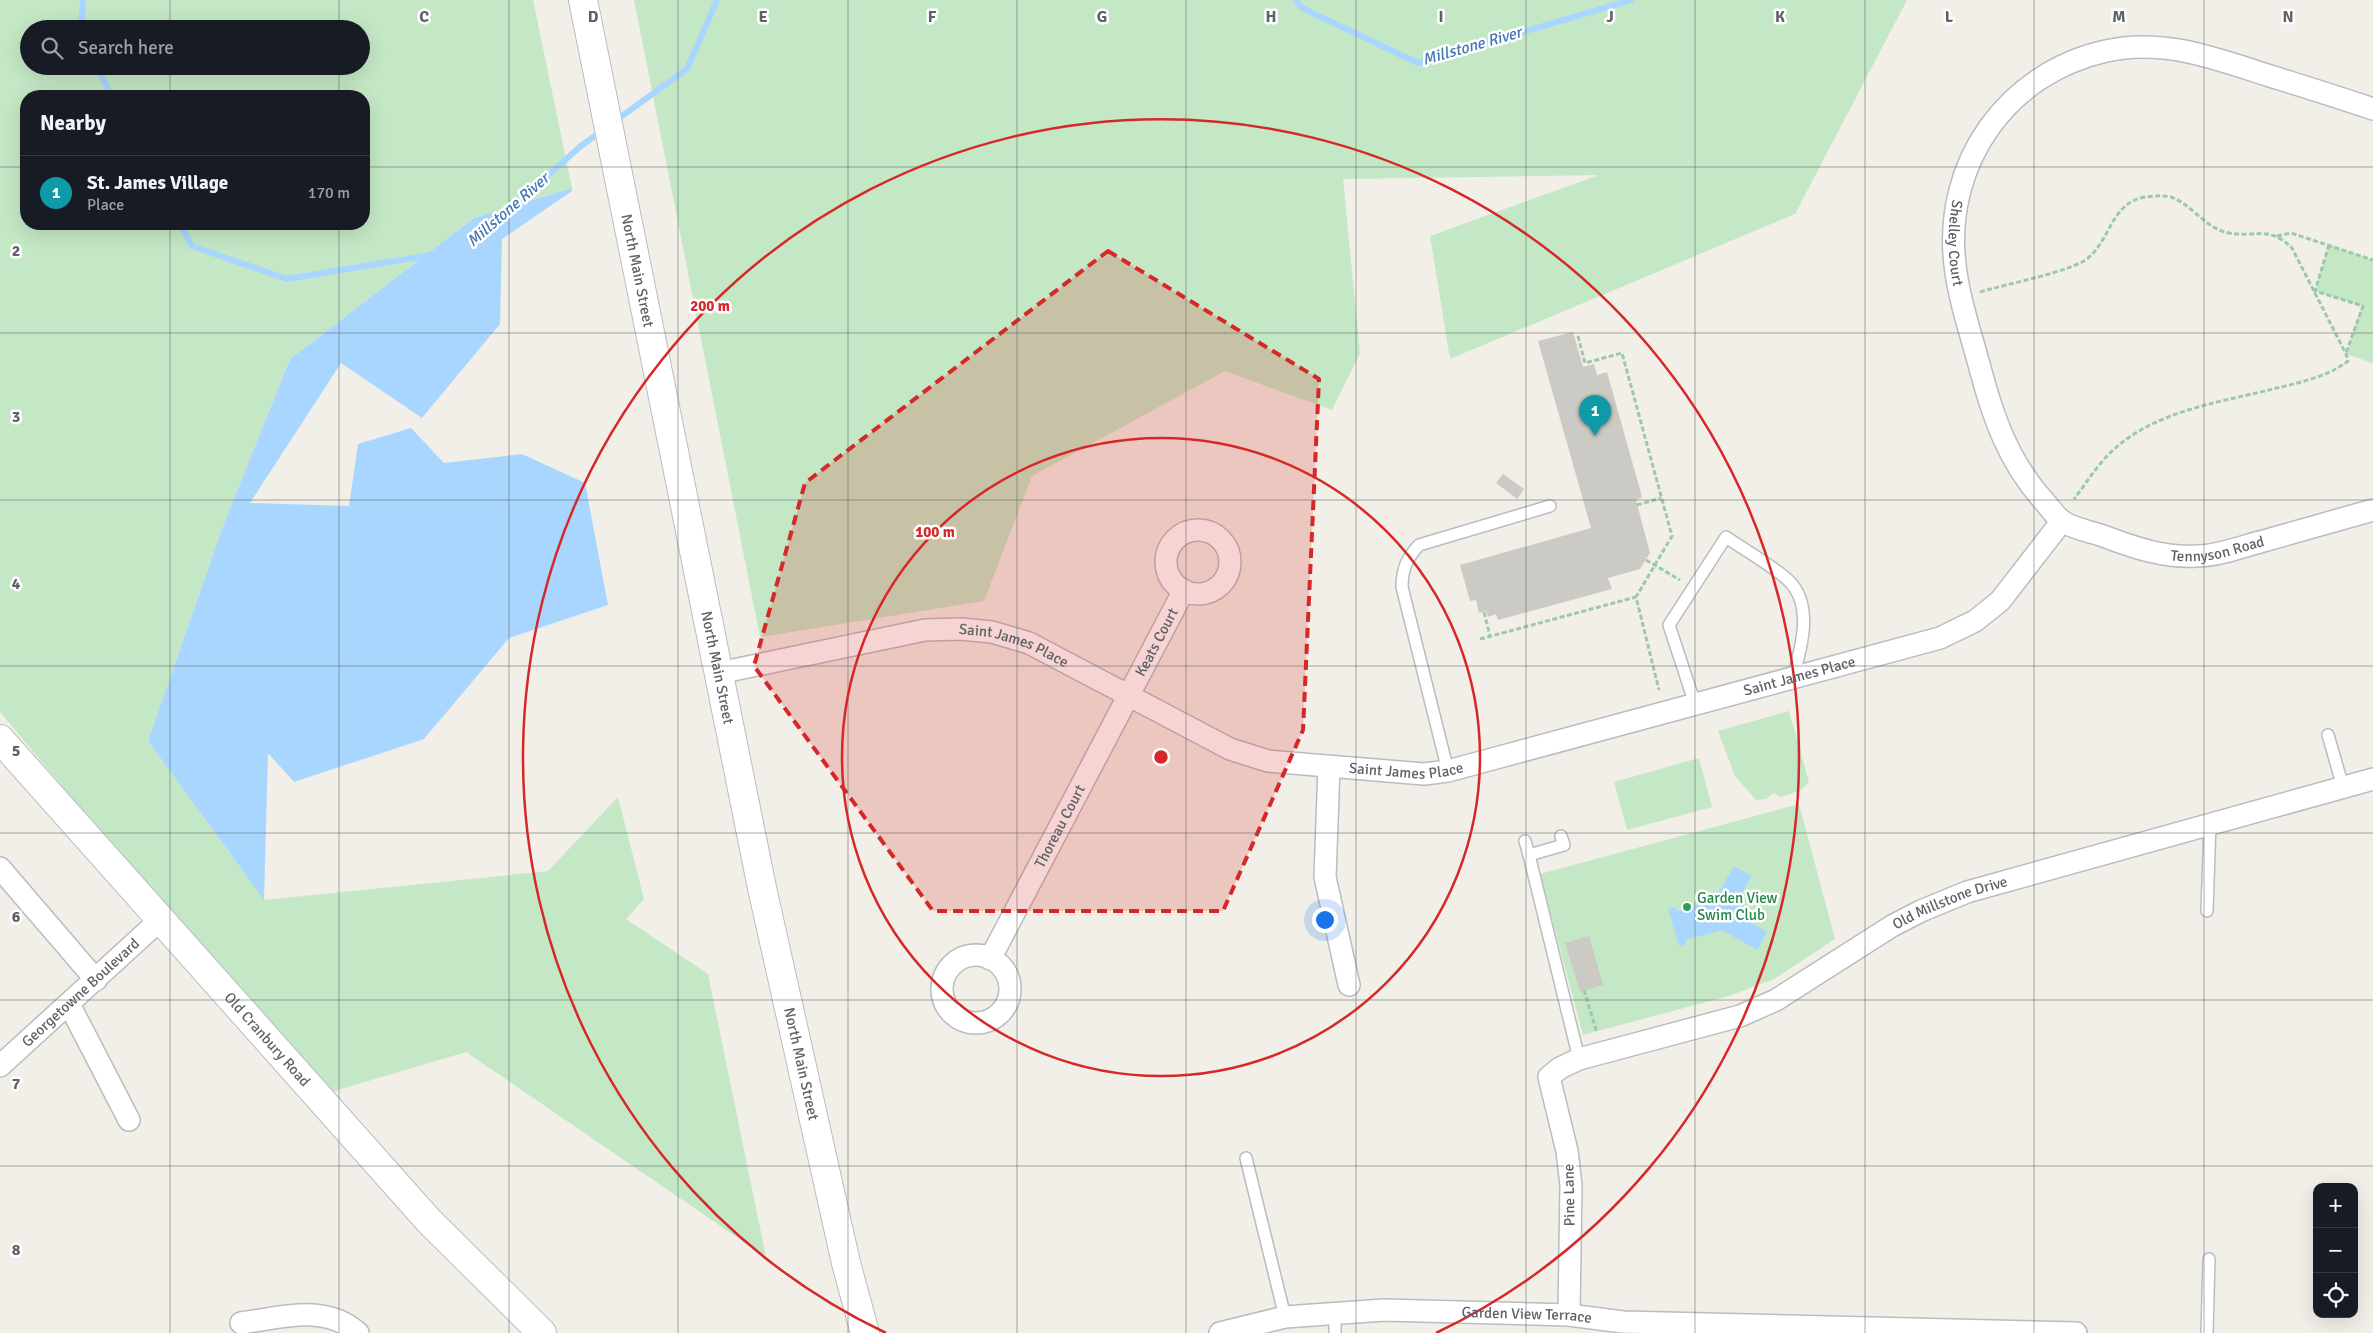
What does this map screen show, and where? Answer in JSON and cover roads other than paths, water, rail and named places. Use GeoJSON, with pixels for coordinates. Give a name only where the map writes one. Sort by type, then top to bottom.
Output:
{"type":"FeatureCollection","features":[{"type":"Feature","properties":{"kind":"street","name":"North Main Street"},"geometry":{"type":"LineString","coordinates":[[583,0],[762,888],[844,1254],[865,1333]]}},
{"type":"Feature","properties":{"kind":"street","name":"Shelley Court"},"geometry":{"type":"LineString","coordinates":[[2062,521],[2037,492],[2012,458],[2003,440],[1986,392],[1955,264],[1955,229],[1959,200],[1967,169],[1978,144],[1998,116],[2025,88],[2049,73],[2079,59],[2108,50],[2141,46],[2167,47],[2200,53],[2373,109]]}},
{"type":"Feature","properties":{"kind":"street","name":"Tennyson Road"},"geometry":{"type":"LineString","coordinates":[[2062,521],[2157,554],[2198,556],[2232,550],[2373,510]]}},
{"type":"Feature","properties":{"kind":"street","name":"Saint James Place"},"geometry":{"type":"LineString","coordinates":[[719,673],[925,630],[960,629],[992,632],[1029,643],[1129,694],[1230,749],[1268,761],[1424,774],[1448,771],[1940,638],[1975,621],[2000,601],[2062,521]]}},
{"type":"Feature","properties":{"kind":"street","name":"Keats Court"},"geometry":{"type":"LineString","coordinates":[[1129,694],[1184,590]]}},
{"type":"Feature","properties":{"kind":"street","name":"Thoreau Court"},"geometry":{"type":"LineString","coordinates":[[990,959],[1129,694]]}},
{"type":"Feature","properties":{"kind":"street","name":"Old Cranbury Road"},"geometry":{"type":"LineString","coordinates":[[0,739],[429,1221],[538,1332]]}},
{"type":"Feature","properties":{"kind":"street"},"geometry":{"type":"LineString","coordinates":[[1329,767],[1325,877],[1349,985]]}},
{"type":"Feature","properties":{"kind":"street","name":"Old Millstone Drive"},"geometry":{"type":"LineString","coordinates":[[1550,1077],[1560,1068],[1579,1059],[1749,1012],[1776,1000],[1892,926],[1966,892],[2373,779]]}},
{"type":"Feature","properties":{"kind":"street"},"geometry":{"type":"LineString","coordinates":[[0,868],[96,980]]}},
{"type":"Feature","properties":{"kind":"street","name":"Georgetowne Boulevard"},"geometry":{"type":"LineString","coordinates":[[0,1066],[160,920]]}},
{"type":"Feature","properties":{"kind":"street"},"geometry":{"type":"LineString","coordinates":[[69,1004],[128,1120]]}},
{"type":"Feature","properties":{"kind":"street","name":"Pine Lane"},"geometry":{"type":"LineString","coordinates":[[1550,1077],[1567,1151],[1571,1185],[1569,1315]]}},
{"type":"Feature","properties":{"kind":"street","name":"Garden View Terrace"},"geometry":{"type":"LineString","coordinates":[[1220,1333],[1286,1317],[1335,1323],[1384,1310],[1569,1315],[1624,1322],[2076,1333]]}},
{"type":"Feature","properties":{"kind":"street"},"geometry":{"type":"LineString","coordinates":[[241,1323],[314,1314],[332,1317],[349,1325],[358,1333]]}},
{"type":"Feature","properties":{"kind":"lane"},"geometry":{"type":"LineString","coordinates":[[1448,771],[1402,587],[1402,572],[1408,556],[1419,545],[1430,540],[1550,506]]}},
{"type":"Feature","properties":{"kind":"lane"},"geometry":{"type":"LineString","coordinates":[[1696,704],[1669,625],[1726,538],[1789,581],[1799,595],[1803,614],[1802,642],[1794,678]]}},
{"type":"Feature","properties":{"kind":"lane"},"geometry":{"type":"LineString","coordinates":[[2328,734],[2342,787]]}},
{"type":"Feature","properties":{"kind":"lane"},"geometry":{"type":"LineString","coordinates":[[2207,911],[2210,823]]}},
{"type":"Feature","properties":{"kind":"lane"},"geometry":{"type":"LineString","coordinates":[[1529,855],[1564,845],[1561,836]]}},
{"type":"Feature","properties":{"kind":"lane"},"geometry":{"type":"LineString","coordinates":[[1525,841],[1579,1059]]}},
{"type":"Feature","properties":{"kind":"lane"},"geometry":{"type":"LineString","coordinates":[[1246,1158],[1286,1317]]}},
{"type":"Feature","properties":{"kind":"lane"},"geometry":{"type":"LineString","coordinates":[[2207,1333],[2209,1259]]}},
{"type":"Feature","properties":{"kind":"water"},"geometry":{"type":"Polygon","coordinates":[[[572,188],[572,191],[502,239],[500,324],[422,418],[341,363],[250,503],[349,506],[358,444],[411,428],[444,463],[522,454],[585,483],[608,605],[509,638],[424,739],[294,782],[268,753],[264,900],[148,741],[223,526],[290,359],[474,218],[572,188]]]}},
{"type":"Feature","properties":{"kind":"water"},"geometry":{"type":"Polygon","coordinates":[[[1734,866],[1752,876],[1741,894],[1748,921],[1767,932],[1757,950],[1722,930],[1685,940],[1686,944],[1679,946],[1668,909],[1676,907],[1677,911],[1714,900],[1734,866]]]}},
{"type":"Feature","properties":{"kind":"waterway","name":"Millstone River"},"geometry":{"type":"LineString","coordinates":[[82,20],[83,0]]}},
{"type":"Feature","properties":{"kind":"waterway","name":"Millstone River"},"geometry":{"type":"LineString","coordinates":[[615,121],[687,69],[717,0]]}},
{"type":"Feature","properties":{"kind":"waterway","name":"Millstone River"},"geometry":{"type":"LineString","coordinates":[[1296,0],[1302,8],[1418,63],[1631,0]]}},
{"type":"Feature","properties":{"kind":"waterway","name":"Millstone River"},"geometry":{"type":"LineString","coordinates":[[101,75],[109,90]]}},
{"type":"Feature","properties":{"kind":"waterway","name":"Millstone River"},"geometry":{"type":"LineString","coordinates":[[508,210],[581,146],[603,130]]}},
{"type":"Feature","properties":{"kind":"waterway","name":"Millstone River"},"geometry":{"type":"LineString","coordinates":[[183,230],[192,246],[287,279],[431,255]]}},
{"type":"Feature","properties":{"kind":"place","name":"St. James Village"},"geometry":{"type":"Point","coordinates":[1595,436]}},
{"type":"Feature","properties":{"kind":"place","name":"Garden View Swim Club"},"geometry":{"type":"Point","coordinates":[1687,907]}}]}
